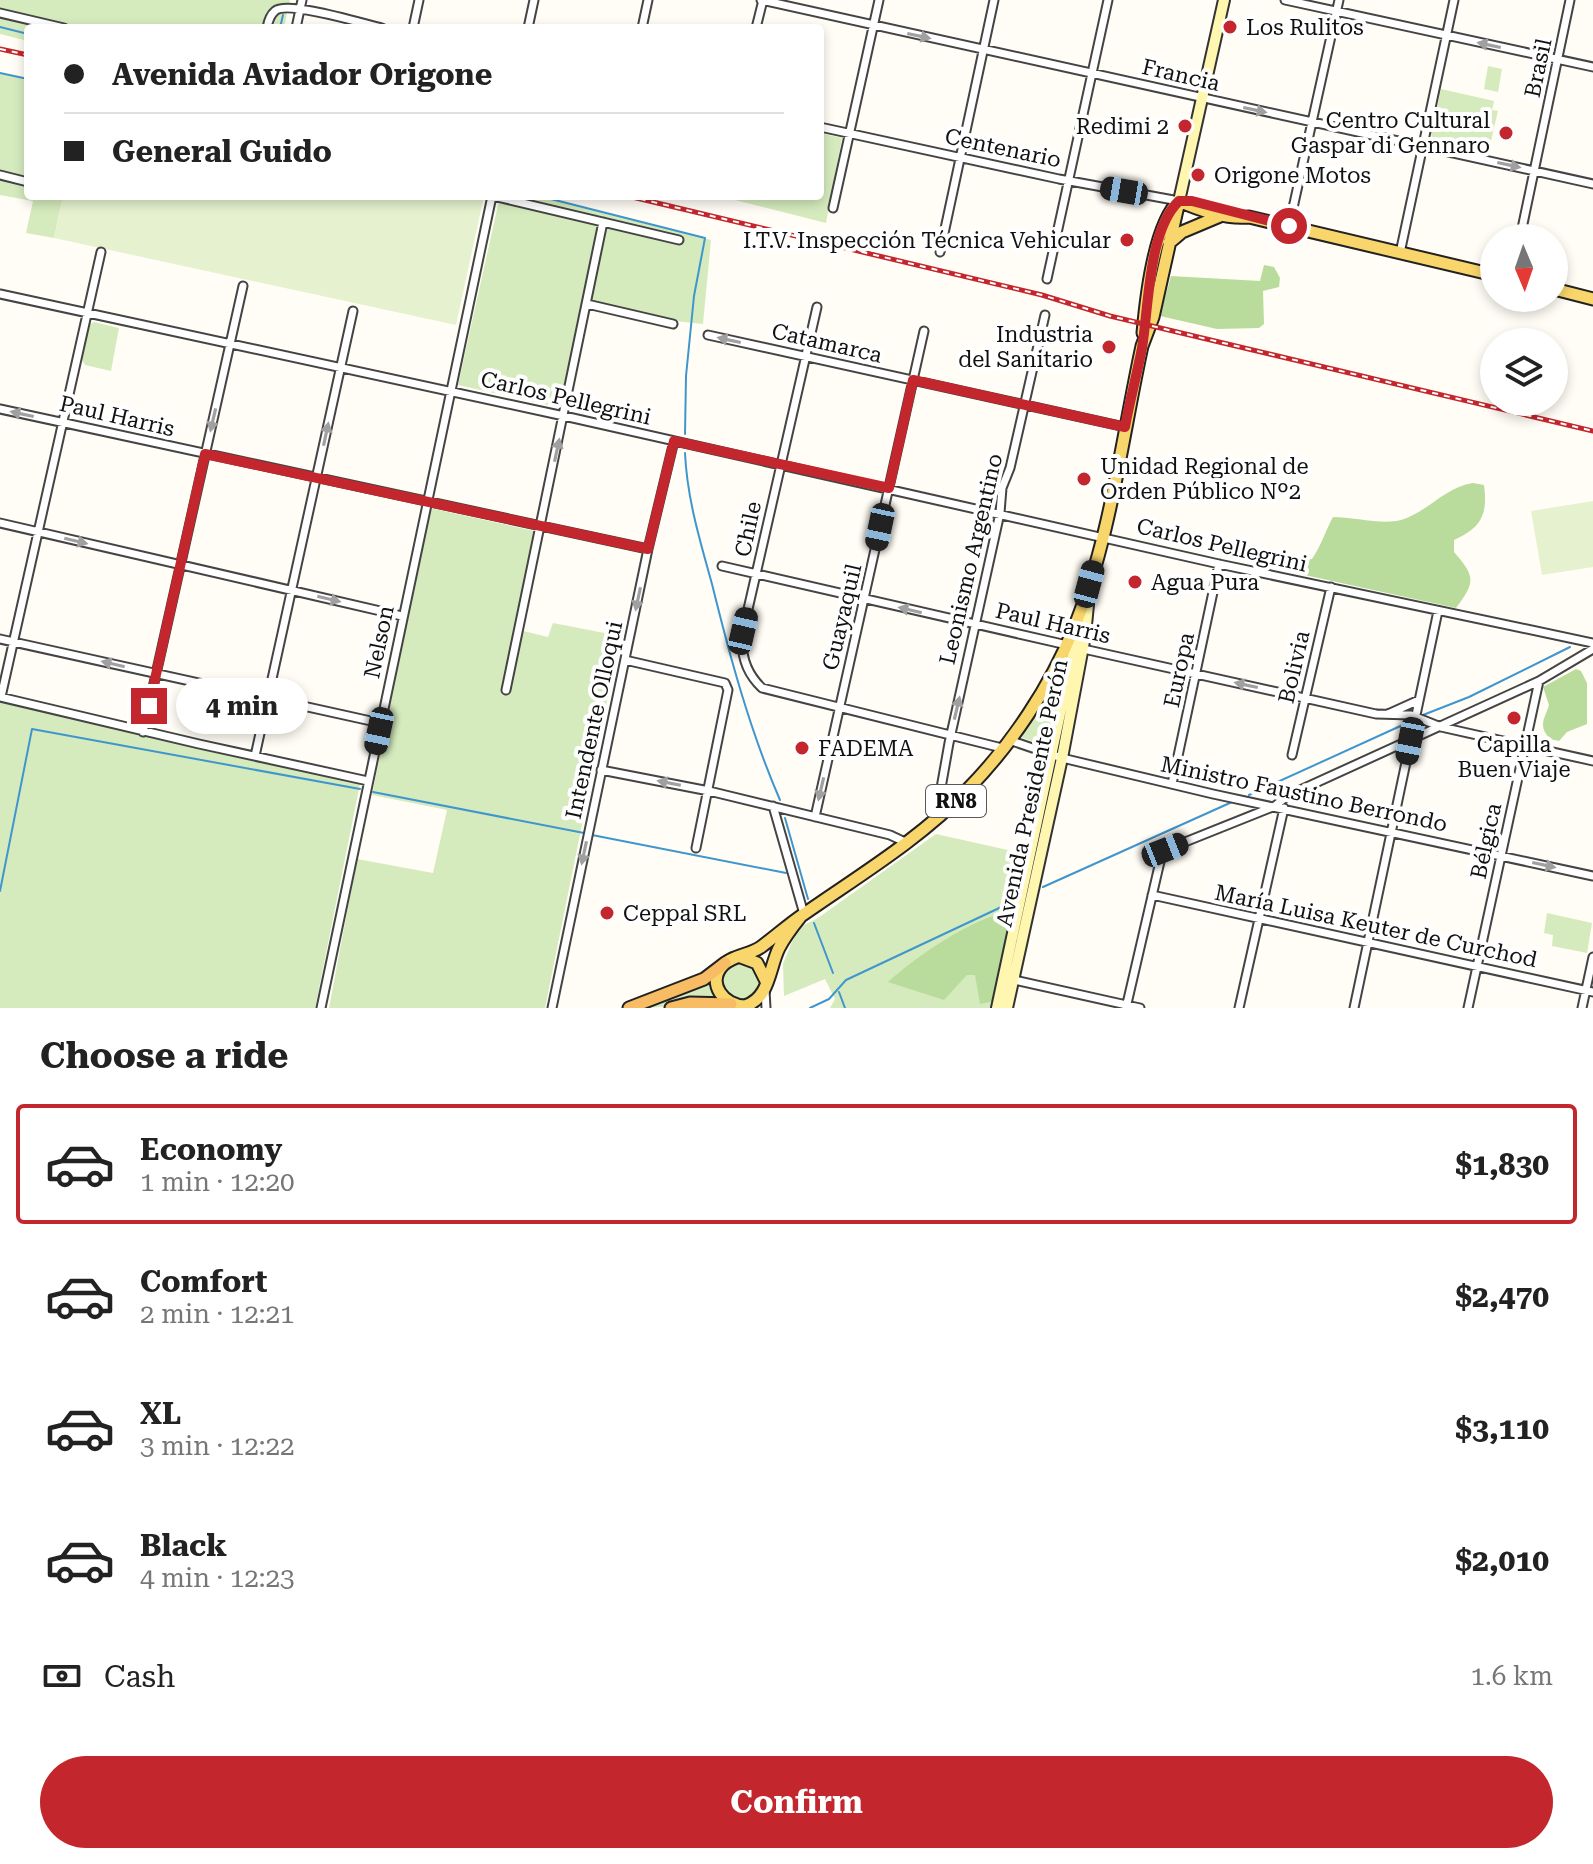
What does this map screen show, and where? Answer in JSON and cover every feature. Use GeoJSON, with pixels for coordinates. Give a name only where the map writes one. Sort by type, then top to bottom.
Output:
{"type":"FeatureCollection","features":[{"type":"Feature","properties":{"kind":"highway","name":"RN8"},"geometry":{"type":"LineString","coordinates":[[629,1008],[704,979],[725,963]]}},
{"type":"Feature","properties":{"kind":"highway"},"geometry":{"type":"LineString","coordinates":[[671,1008],[690,1003],[737,1006]]}},
{"type":"Feature","properties":{"kind":"main road","name":"Avenida Presidente Perón"},"geometry":{"type":"LineString","coordinates":[[1142,346],[1153,317],[1224,0]]}},
{"type":"Feature","properties":{"kind":"main road","name":"Avenida Presidente Perón"},"geometry":{"type":"LineString","coordinates":[[1075,647],[1142,346],[1145,308],[1161,229],[1168,211],[1179,201]]}},
{"type":"Feature","properties":{"kind":"main road"},"geometry":{"type":"LineString","coordinates":[[1179,201],[1225,215],[1249,217],[1480,272]]}},
{"type":"Feature","properties":{"kind":"main road"},"geometry":{"type":"LineString","coordinates":[[1179,201],[1229,209],[1249,217]]}},
{"type":"Feature","properties":{"kind":"main road"},"geometry":{"type":"LineString","coordinates":[[1169,243],[1195,226],[1225,215]]}},
{"type":"Feature","properties":{"kind":"main road"},"geometry":{"type":"LineString","coordinates":[[1568,293],[1593,299]]}},
{"type":"Feature","properties":{"kind":"main road","name":"Avenida Presidente Perón"},"geometry":{"type":"LineString","coordinates":[[997,1008],[1008,979],[1056,757],[1079,615],[1089,584]]}},
{"type":"Feature","properties":{"kind":"main road","name":"RN8"},"geometry":{"type":"LineString","coordinates":[[725,963],[754,952],[907,843],[944,812],[1006,744],[1053,673],[1075,647]]}},
{"type":"Feature","properties":{"kind":"main road","name":"RN8"},"geometry":{"type":"LineString","coordinates":[[766,985],[777,951],[802,915]]}},
{"type":"Feature","properties":{"kind":"main road"},"geometry":{"type":"LineString","coordinates":[[725,963],[718,975],[720,995],[737,1006],[758,1000],[766,985],[762,968],[749,958],[738,957]]}},
{"type":"Feature","properties":{"kind":"main road","name":"Avenida Presidente Perón"},"geometry":{"type":"LineString","coordinates":[[1007,1008],[1008,979]]}},
{"type":"Feature","properties":{"kind":"street"},"geometry":{"type":"LineString","coordinates":[[414,24],[419,0]]}},
{"type":"Feature","properties":{"kind":"street"},"geometry":{"type":"LineString","coordinates":[[529,24],[534,0]]}},
{"type":"Feature","properties":{"kind":"street"},"geometry":{"type":"LineString","coordinates":[[643,24],[648,0]]}},
{"type":"Feature","properties":{"kind":"street"},"geometry":{"type":"LineString","coordinates":[[757,24],[762,0]]}},
{"type":"Feature","properties":{"kind":"street","name":"Francia"},"geometry":{"type":"LineString","coordinates":[[762,0],[1593,184]]}},
{"type":"Feature","properties":{"kind":"street"},"geometry":{"type":"LineString","coordinates":[[833,208],[879,0]]}},
{"type":"Feature","properties":{"kind":"street"},"geometry":{"type":"LineString","coordinates":[[940,252],[994,0]]}},
{"type":"Feature","properties":{"kind":"street"},"geometry":{"type":"LineString","coordinates":[[1047,279],[1108,0]]}},
{"type":"Feature","properties":{"kind":"street"},"geometry":{"type":"LineString","coordinates":[[1285,0],[1593,67]]}},
{"type":"Feature","properties":{"kind":"street"},"geometry":{"type":"LineString","coordinates":[[1289,226],[1339,0]]}},
{"type":"Feature","properties":{"kind":"street"},"geometry":{"type":"LineString","coordinates":[[1400,253],[1454,0]]}},
{"type":"Feature","properties":{"kind":"street","name":"Brasil"},"geometry":{"type":"LineString","coordinates":[[1523,224],[1570,0]]}},
{"type":"Feature","properties":{"kind":"street"},"geometry":{"type":"LineString","coordinates":[[269,24],[276,10],[301,4],[368,24]]}},
{"type":"Feature","properties":{"kind":"street"},"geometry":{"type":"LineString","coordinates":[[297,24],[301,4]]}},
{"type":"Feature","properties":{"kind":"street"},"geometry":{"type":"LineString","coordinates":[[0,13],[47,24]]}},
{"type":"Feature","properties":{"kind":"street","name":"Centenario"},"geometry":{"type":"LineString","coordinates":[[824,128],[1068,181],[1179,201]]}},
{"type":"Feature","properties":{"kind":"street"},"geometry":{"type":"LineString","coordinates":[[0,175],[24,181]]}},
{"type":"Feature","properties":{"kind":"street","name":"Nelson"},"geometry":{"type":"LineString","coordinates":[[321,1008],[492,200]]}},
{"type":"Feature","properties":{"kind":"street"},"geometry":{"type":"LineString","coordinates":[[510,200],[679,240]]}},
{"type":"Feature","properties":{"kind":"street"},"geometry":{"type":"LineString","coordinates":[[506,690],[603,222]]}},
{"type":"Feature","properties":{"kind":"street"},"geometry":{"type":"LineString","coordinates":[[101,252],[0,697],[368,781]]}},
{"type":"Feature","properties":{"kind":"street"},"geometry":{"type":"LineString","coordinates":[[143,732],[243,286]]}},
{"type":"Feature","properties":{"kind":"street","name":"Carlos Pellegrini"},"geometry":{"type":"LineString","coordinates":[[0,294],[564,416],[1593,646]]}},
{"type":"Feature","properties":{"kind":"street"},"geometry":{"type":"LineString","coordinates":[[587,304],[673,324]]}},
{"type":"Feature","properties":{"kind":"street","name":"Chile"},"geometry":{"type":"LineString","coordinates":[[746,665],[741,642],[817,307]]}},
{"type":"Feature","properties":{"kind":"street"},"geometry":{"type":"LineString","coordinates":[[255,756],[353,311]]}},
{"type":"Feature","properties":{"kind":"street","name":"Leonismo Argentino"},"geometry":{"type":"LineString","coordinates":[[944,812],[941,788],[950,736],[1000,513],[1002,488],[1010,468],[1045,315]]}},
{"type":"Feature","properties":{"kind":"street","name":"Guayaquil"},"geometry":{"type":"LineString","coordinates":[[815,817],[924,331]]}},
{"type":"Feature","properties":{"kind":"street","name":"Catamarca"},"geometry":{"type":"LineString","coordinates":[[708,335],[1125,427]]}},
{"type":"Feature","properties":{"kind":"street","name":"Paul Harris"},"geometry":{"type":"LineString","coordinates":[[0,409],[648,549]]}},
{"type":"Feature","properties":{"kind":"street","name":"Intendente Olloqui"},"geometry":{"type":"LineString","coordinates":[[552,1008],[648,549],[674,441]]}},
{"type":"Feature","properties":{"kind":"street"},"geometry":{"type":"LineString","coordinates":[[0,523],[402,616]]}},
{"type":"Feature","properties":{"kind":"street","name":"Europa"},"geometry":{"type":"LineString","coordinates":[[1172,784],[1219,564]]}},
{"type":"Feature","properties":{"kind":"street","name":"Paul Harris"},"geometry":{"type":"LineString","coordinates":[[722,566],[1305,698],[1381,714],[1411,715],[1441,727]]}},
{"type":"Feature","properties":{"kind":"street","name":"Bolivia"},"geometry":{"type":"LineString","coordinates":[[1292,755],[1331,587]]}},
{"type":"Feature","properties":{"kind":"street"},"geometry":{"type":"LineString","coordinates":[[1354,1008],[1438,611]]}},
{"type":"Feature","properties":{"kind":"street"},"geometry":{"type":"LineString","coordinates":[[0,639],[380,723]]}},
{"type":"Feature","properties":{"kind":"street"},"geometry":{"type":"LineString","coordinates":[[1126,1007],[1162,853],[1275,806],[1287,796],[1539,681],[1593,646]]}},
{"type":"Feature","properties":{"kind":"street"},"geometry":{"type":"LineString","coordinates":[[625,660],[721,680],[728,690],[696,848]]}},
{"type":"Feature","properties":{"kind":"street","name":"Ministro Faustino Berrondo"},"geometry":{"type":"LineString","coordinates":[[746,665],[762,688],[950,736],[1006,744],[1172,784],[1593,876]]}},
{"type":"Feature","properties":{"kind":"street","name":"Bélgica"},"geometry":{"type":"LineString","coordinates":[[1468,1008],[1539,681]]}},
{"type":"Feature","properties":{"kind":"street"},"geometry":{"type":"LineString","coordinates":[[1381,714],[1420,696]]}},
{"type":"Feature","properties":{"kind":"street"},"geometry":{"type":"LineString","coordinates":[[1441,727],[1593,761]]}},
{"type":"Feature","properties":{"kind":"street"},"geometry":{"type":"LineString","coordinates":[[601,770],[773,806],[890,835],[907,843]]}},
{"type":"Feature","properties":{"kind":"street"},"geometry":{"type":"LineString","coordinates":[[773,806],[802,915]]}},
{"type":"Feature","properties":{"kind":"street"},"geometry":{"type":"LineString","coordinates":[[1239,1008],[1284,808]]}},
{"type":"Feature","properties":{"kind":"street","name":"María Luisa Keuter de Curchod"},"geometry":{"type":"LineString","coordinates":[[1152,895],[1589,992]]}},
{"type":"Feature","properties":{"kind":"street"},"geometry":{"type":"LineString","coordinates":[[1582,1008],[1589,992],[1593,957]]}},
{"type":"Feature","properties":{"kind":"street"},"geometry":{"type":"LineString","coordinates":[[1008,979],[1140,1008]]}},
{"type":"Feature","properties":{"kind":"street"},"geometry":{"type":"LineString","coordinates":[[766,985],[766,1008]]}},
{"type":"Feature","properties":{"kind":"green space"},"geometry":{"type":"Polygon","coordinates":[[[0,0],[290,0],[285,24],[24,24],[24,40],[0,34],[0,0]]]}},
{"type":"Feature","properties":{"kind":"green space"},"geometry":{"type":"Polygon","coordinates":[[[1488,66],[1502,69],[1498,92],[1484,89],[1488,66]]]}},
{"type":"Feature","properties":{"kind":"green space"},"geometry":{"type":"Polygon","coordinates":[[[0,73],[24,78],[24,199],[0,195],[0,73]]]}},
{"type":"Feature","properties":{"kind":"green space"},"geometry":{"type":"Polygon","coordinates":[[[1441,89],[1494,101],[1492,110],[1498,111],[1491,141],[1470,139],[1468,148],[1434,140],[1431,135],[1441,89]]]}},
{"type":"Feature","properties":{"kind":"green space"},"geometry":{"type":"Polygon","coordinates":[[[824,134],[842,138],[826,223],[735,200],[824,200],[824,134]]]}},
{"type":"Feature","properties":{"kind":"green space"},"geometry":{"type":"Polygon","coordinates":[[[28,200],[62,200],[54,238],[26,233],[33,201],[28,200]]]}},
{"type":"Feature","properties":{"kind":"green space"},"geometry":{"type":"Polygon","coordinates":[[[62,200],[483,200],[456,325],[54,238],[62,200]]]}},
{"type":"Feature","properties":{"kind":"green space"},"geometry":{"type":"Polygon","coordinates":[[[499,200],[555,200],[711,240],[703,324],[675,321],[583,299],[562,408],[458,385],[499,200]]]}},
{"type":"Feature","properties":{"kind":"green space"},"geometry":{"type":"Polygon","coordinates":[[[1264,265],[1274,267],[1280,278],[1279,287],[1263,291],[1264,324],[1259,328],[1217,329],[1160,316],[1171,276],[1260,281],[1264,265]]]}},
{"type":"Feature","properties":{"kind":"green space"},"geometry":{"type":"Polygon","coordinates":[[[94,322],[119,328],[111,371],[85,365],[82,360],[90,324],[94,322]]]}},
{"type":"Feature","properties":{"kind":"green space"},"geometry":{"type":"Polygon","coordinates":[[[1473,483],[1484,485],[1485,505],[1481,519],[1471,531],[1454,540],[1454,552],[1466,567],[1470,579],[1467,592],[1456,608],[1256,562],[1262,558],[1288,563],[1312,559],[1333,517],[1386,522],[1401,520],[1454,489],[1473,483]]]}},
{"type":"Feature","properties":{"kind":"green space"},"geometry":{"type":"Polygon","coordinates":[[[1593,501],[1593,567],[1542,575],[1531,511],[1593,501]]]}},
{"type":"Feature","properties":{"kind":"green space"},"geometry":{"type":"Polygon","coordinates":[[[430,508],[539,532],[519,630],[548,637],[553,623],[620,636],[545,1008],[329,1008],[357,859],[433,873],[447,810],[372,795],[430,508]]]}},
{"type":"Feature","properties":{"kind":"green space"},"geometry":{"type":"Polygon","coordinates":[[[1064,666],[1050,744],[1023,738],[1021,734],[1064,666]]]}},
{"type":"Feature","properties":{"kind":"green space"},"geometry":{"type":"Polygon","coordinates":[[[1576,669],[1581,671],[1587,683],[1587,724],[1567,732],[1559,741],[1550,739],[1543,726],[1549,705],[1543,687],[1576,669]]]}},
{"type":"Feature","properties":{"kind":"green space"},"geometry":{"type":"Polygon","coordinates":[[[0,702],[360,784],[315,1008],[0,1008],[0,702]]]}},
{"type":"Feature","properties":{"kind":"green space"},"geometry":{"type":"Polygon","coordinates":[[[936,834],[1026,854],[993,1008],[830,1008],[835,999],[825,979],[784,996],[783,964],[800,927],[818,918],[936,834]]]}},
{"type":"Feature","properties":{"kind":"green space"},"geometry":{"type":"Polygon","coordinates":[[[1011,911],[1012,922],[995,1001],[980,1004],[975,975],[967,975],[944,1000],[888,982],[914,960],[963,929],[1011,911]]]}},
{"type":"Feature","properties":{"kind":"green space"},"geometry":{"type":"Polygon","coordinates":[[[1547,913],[1592,923],[1587,953],[1552,946],[1553,935],[1544,933],[1547,913]]]}},
{"type":"Feature","properties":{"kind":"green space"},"geometry":{"type":"Polygon","coordinates":[[[742,961],[756,967],[762,981],[756,995],[742,1001],[728,995],[722,981],[728,967],[742,961]]]}},
{"type":"Feature","properties":{"kind":"green space"},"geometry":{"type":"Polygon","coordinates":[[[711,982],[716,999],[641,1008],[711,982]]]}},
{"type":"Feature","properties":{"kind":"waterway"},"geometry":{"type":"LineString","coordinates":[[281,24],[283,15]]}},
{"type":"Feature","properties":{"kind":"waterway"},"geometry":{"type":"LineString","coordinates":[[0,27],[24,33]]}},
{"type":"Feature","properties":{"kind":"waterway"},"geometry":{"type":"LineString","coordinates":[[0,73],[24,78]]}},
{"type":"Feature","properties":{"kind":"waterway"},"geometry":{"type":"LineString","coordinates":[[555,200],[705,238],[694,296],[686,376],[685,434]]}},
{"type":"Feature","properties":{"kind":"waterway"},"geometry":{"type":"LineString","coordinates":[[685,453],[695,519],[726,639],[750,721],[780,800]]}},
{"type":"Feature","properties":{"kind":"waterway"},"geometry":{"type":"LineString","coordinates":[[1423,715],[1469,697],[1570,647]]}},
{"type":"Feature","properties":{"kind":"waterway"},"geometry":{"type":"LineString","coordinates":[[1249,795],[1407,723]]}},
{"type":"Feature","properties":{"kind":"waterway"},"geometry":{"type":"LineString","coordinates":[[0,891],[32,729],[360,789]]}},
{"type":"Feature","properties":{"kind":"waterway"},"geometry":{"type":"LineString","coordinates":[[373,792],[584,833]]}},
{"type":"Feature","properties":{"kind":"waterway"},"geometry":{"type":"LineString","coordinates":[[1043,887],[1232,802]]}},
{"type":"Feature","properties":{"kind":"waterway"},"geometry":{"type":"LineString","coordinates":[[785,818],[808,899]]}},
{"type":"Feature","properties":{"kind":"waterway"},"geometry":{"type":"LineString","coordinates":[[592,835],[786,873]]}},
{"type":"Feature","properties":{"kind":"waterway"},"geometry":{"type":"LineString","coordinates":[[810,1008],[829,999],[846,980],[1012,902]]}},
{"type":"Feature","properties":{"kind":"waterway"},"geometry":{"type":"LineString","coordinates":[[814,923],[833,973]]}},
{"type":"Feature","properties":{"kind":"waterway"},"geometry":{"type":"LineString","coordinates":[[839,992],[845,1008]]}},
{"type":"Feature","properties":{"kind":"railway"},"geometry":{"type":"LineString","coordinates":[[0,49],[24,54]]}},
{"type":"Feature","properties":{"kind":"railway"},"geometry":{"type":"LineString","coordinates":[[645,200],[1042,295],[1110,316],[1593,431]]}},
{"type":"Feature","properties":{"kind":"place","name":"Los Rulitos"},"geometry":{"type":"Point","coordinates":[1230,27]}},
{"type":"Feature","properties":{"kind":"place","name":"Redimi 2"},"geometry":{"type":"Point","coordinates":[1185,126]}},
{"type":"Feature","properties":{"kind":"place","name":"Centro Cultural Gaspar di Gennaro"},"geometry":{"type":"Point","coordinates":[1506,133]}},
{"type":"Feature","properties":{"kind":"place","name":"Origone Motos"},"geometry":{"type":"Point","coordinates":[1198,175]}},
{"type":"Feature","properties":{"kind":"place","name":"I.T.V. Inspección Técnica Vehicular"},"geometry":{"type":"Point","coordinates":[1127,240]}},
{"type":"Feature","properties":{"kind":"place","name":"Industria del Sanitario"},"geometry":{"type":"Point","coordinates":[1109,347]}},
{"type":"Feature","properties":{"kind":"place","name":"Unidad Regional de Orden Público Nº2"},"geometry":{"type":"Point","coordinates":[1084,479]}},
{"type":"Feature","properties":{"kind":"place","name":"Agua Pura"},"geometry":{"type":"Point","coordinates":[1135,582]}},
{"type":"Feature","properties":{"kind":"place","name":"Capilla Buen Viaje"},"geometry":{"type":"Point","coordinates":[1514,718]}},
{"type":"Feature","properties":{"kind":"place","name":"FADEMA"},"geometry":{"type":"Point","coordinates":[802,748]}},
{"type":"Feature","properties":{"kind":"place","name":"Ceppal SRL"},"geometry":{"type":"Point","coordinates":[607,913]}},
{"type":"Feature","properties":{"kind":"route"},"geometry":{"type":"LineString","coordinates":[[149,706],[205,454],[648,549],[674,441],[889,488],[913,380],[1125,427],[1142,346],[1145,308],[1161,229],[1168,211],[1179,201],[1192,201],[1289,226]]}}]}
